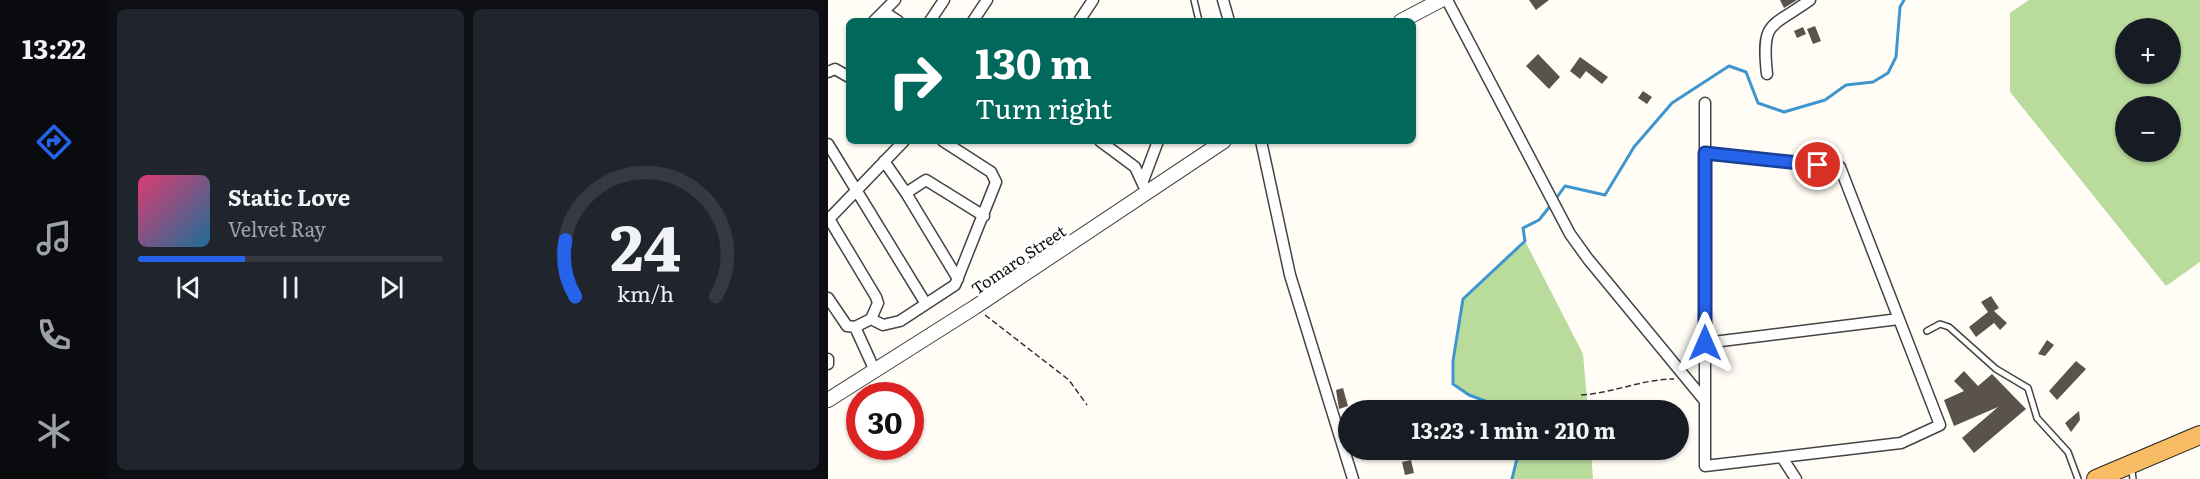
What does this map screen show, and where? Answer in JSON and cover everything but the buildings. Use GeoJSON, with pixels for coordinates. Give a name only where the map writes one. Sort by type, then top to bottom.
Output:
{"type":"FeatureCollection","features":[{"type":"Feature","properties":{"kind":"highway"},"geometry":{"type":"LineString","coordinates":[[2096,479],[2200,435]]}},
{"type":"Feature","properties":{"kind":"highway"},"geometry":{"type":"LineString","coordinates":[[2114,479],[2133,475],[2200,443]]}},
{"type":"Feature","properties":{"kind":"street"},"geometry":{"type":"LineString","coordinates":[[877,18],[895,0]]}},
{"type":"Feature","properties":{"kind":"street"},"geometry":{"type":"LineString","coordinates":[[932,18],[944,0]]}},
{"type":"Feature","properties":{"kind":"street"},"geometry":{"type":"LineString","coordinates":[[976,18],[987,0]]}},
{"type":"Feature","properties":{"kind":"street"},"geometry":{"type":"LineString","coordinates":[[1081,18],[1093,0]]}},
{"type":"Feature","properties":{"kind":"street"},"geometry":{"type":"LineString","coordinates":[[1223,0],[1228,18]]}},
{"type":"Feature","properties":{"kind":"street"},"geometry":{"type":"LineString","coordinates":[[1407,18],[1441,0]]}},
{"type":"Feature","properties":{"kind":"street"},"geometry":{"type":"LineString","coordinates":[[1447,0],[1570,234],[1705,401]]}},
{"type":"Feature","properties":{"kind":"street"},"geometry":{"type":"LineString","coordinates":[[1767,74],[1764,46],[1767,34],[1774,23],[1810,0]]}},
{"type":"Feature","properties":{"kind":"street"},"geometry":{"type":"LineString","coordinates":[[884,12],[893,18]]}},
{"type":"Feature","properties":{"kind":"street"},"geometry":{"type":"LineString","coordinates":[[828,72],[835,69],[846,75]]}},
{"type":"Feature","properties":{"kind":"street"},"geometry":{"type":"LineString","coordinates":[[1705,103],[1705,153],[1705,466],[1783,459],[1901,443],[1940,424],[1840,167],[1705,153]]}},
{"type":"Feature","properties":{"kind":"street"},"geometry":{"type":"LineString","coordinates":[[828,144],[926,304]]}},
{"type":"Feature","properties":{"kind":"street"},"geometry":{"type":"LineString","coordinates":[[828,298],[831,312],[847,326],[855,327],[871,319],[878,303],[876,297],[828,218],[901,144]]}},
{"type":"Feature","properties":{"kind":"street"},"geometry":{"type":"LineString","coordinates":[[871,319],[884,325],[892,324],[949,289],[958,279],[984,216],[996,178],[991,172],[948,144]]}},
{"type":"Feature","properties":{"kind":"street"},"geometry":{"type":"LineString","coordinates":[[1104,144],[1135,167],[1145,187]]}},
{"type":"Feature","properties":{"kind":"street"},"geometry":{"type":"LineString","coordinates":[[1145,187],[1157,144]]}},
{"type":"Feature","properties":{"kind":"street","name":"Tomaro Street"},"geometry":{"type":"LineString","coordinates":[[828,400],[975,307],[1145,187],[1219,144]]}},
{"type":"Feature","properties":{"kind":"street"},"geometry":{"type":"LineString","coordinates":[[1262,144],[1290,275],[1353,479]]}},
{"type":"Feature","properties":{"kind":"street"},"geometry":{"type":"LineString","coordinates":[[884,161],[958,279]]}},
{"type":"Feature","properties":{"kind":"street"},"geometry":{"type":"LineString","coordinates":[[906,193],[926,180],[984,216]]}},
{"type":"Feature","properties":{"kind":"street"},"geometry":{"type":"LineString","coordinates":[[1705,343],[1899,319]]}},
{"type":"Feature","properties":{"kind":"street"},"geometry":{"type":"LineString","coordinates":[[855,327],[875,371]]}},
{"type":"Feature","properties":{"kind":"street"},"geometry":{"type":"LineString","coordinates":[[828,359],[828,364]]}},
{"type":"Feature","properties":{"kind":"street"},"geometry":{"type":"LineString","coordinates":[[1783,459],[1796,479]]}},
{"type":"Feature","properties":{"kind":"lane"},"geometry":{"type":"LineString","coordinates":[[1194,0],[1198,18]]}},
{"type":"Feature","properties":{"kind":"lane"},"geometry":{"type":"LineString","coordinates":[[1927,331],[1940,324],[1949,327],[1996,369],[2028,388],[2037,418],[2068,452],[2078,479]]}},
{"type":"Feature","properties":{"kind":"path"},"geometry":{"type":"LineString","coordinates":[[975,307],[1057,369],[1069,380],[1087,405]]}},
{"type":"Feature","properties":{"kind":"path"},"geometry":{"type":"LineString","coordinates":[[1581,395],[1604,393],[1659,379],[1687,379]]}},
{"type":"Feature","properties":{"kind":"green space"},"geometry":{"type":"Polygon","coordinates":[[[2029,0],[2200,0],[2200,262],[2166,286],[2010,92],[2010,13],[2029,0]]]}},
{"type":"Feature","properties":{"kind":"green space"},"geometry":{"type":"Polygon","coordinates":[[[1525,241],[1583,354],[1587,400],[1482,400],[1469,395],[1453,384],[1453,361],[1463,299],[1525,241]]]}},
{"type":"Feature","properties":{"kind":"green space"},"geometry":{"type":"Polygon","coordinates":[[[1517,460],[1592,460],[1593,479],[1512,479],[1517,460]]]}},
{"type":"Feature","properties":{"kind":"waterway"},"geometry":{"type":"LineString","coordinates":[[1555,200],[1565,186],[1605,195],[1634,147],[1672,103],[1729,66],[1746,72],[1758,103],[1784,112],[1825,100],[1846,85],[1873,82],[1888,73],[1896,57],[1900,7],[1904,0]]}},
{"type":"Feature","properties":{"kind":"waterway"},"geometry":{"type":"LineString","coordinates":[[1482,400],[1469,395],[1453,384],[1453,361],[1463,299],[1525,241],[1523,228],[1539,220],[1551,205]]}},
{"type":"Feature","properties":{"kind":"waterway"},"geometry":{"type":"LineString","coordinates":[[1512,479],[1517,460]]}},
{"type":"Feature","properties":{"kind":"route"},"geometry":{"type":"LineString","coordinates":[[1705,343],[1705,153],[1818,165]]}}]}
